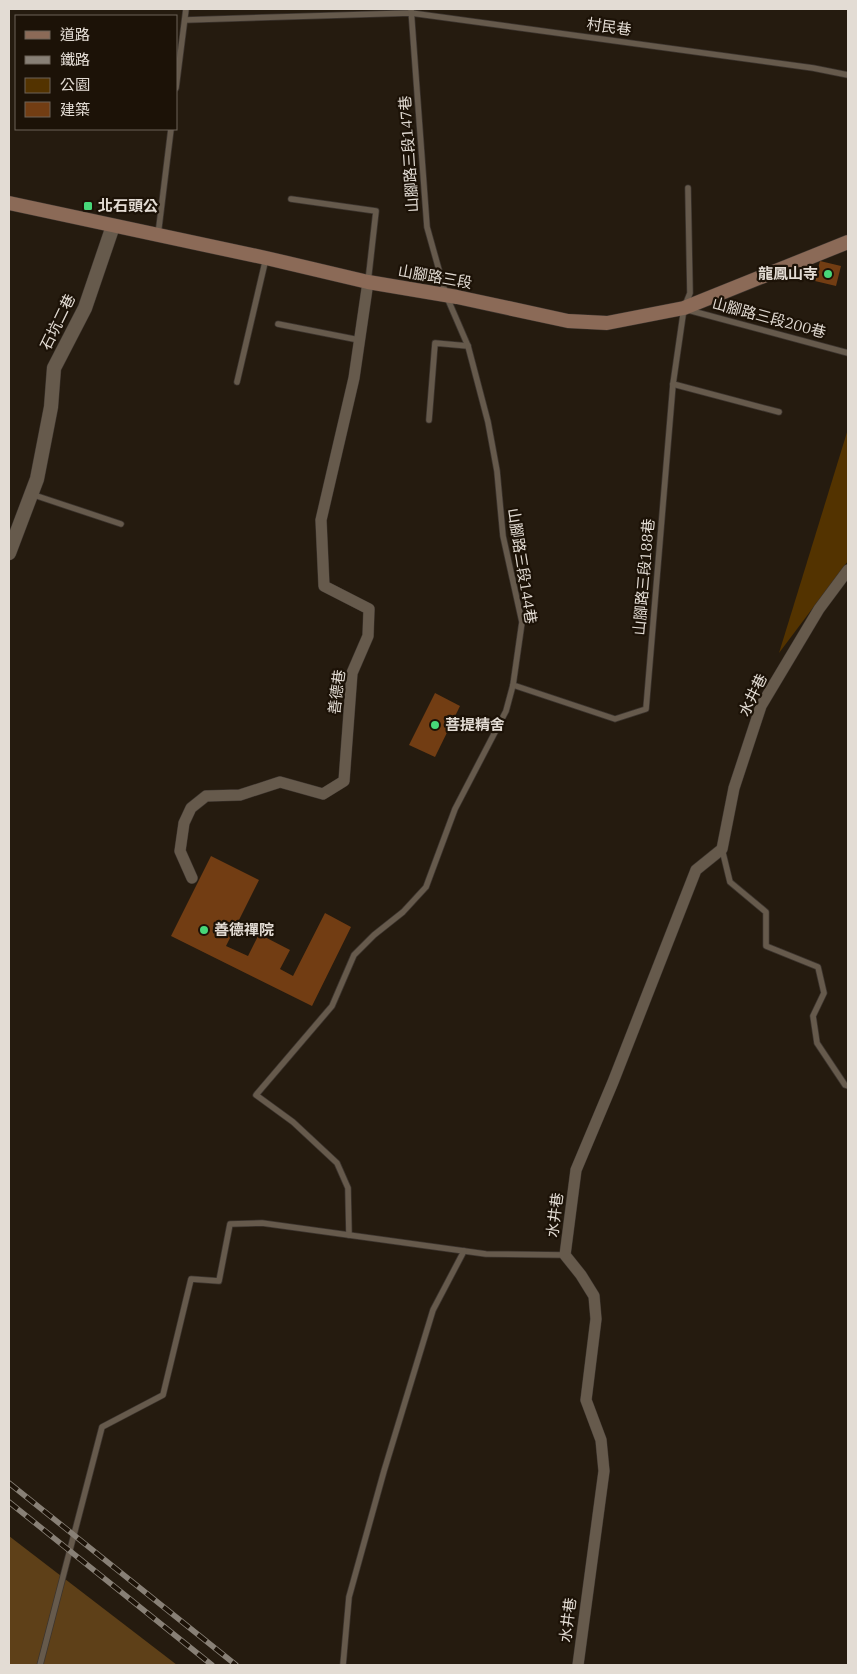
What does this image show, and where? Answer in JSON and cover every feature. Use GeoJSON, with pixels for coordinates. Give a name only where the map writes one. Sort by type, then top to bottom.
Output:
{"type":"FeatureCollection","features":[{"type":"Feature","properties":{"kind":"main road","name":"山腳路三段"},"geometry":{"type":"LineString","coordinates":[[9,203],[266,258],[368,282],[446,295],[568,321],[607,324],[684,308],[848,242]]}},
{"type":"Feature","properties":{"kind":"street","name":"石坑二巷"},"geometry":{"type":"LineString","coordinates":[[9,553],[37,479],[51,407],[54,368],[85,308],[113,226]]}},
{"type":"Feature","properties":{"kind":"street","name":"善德巷"},"geometry":{"type":"LineString","coordinates":[[192,878],[180,851],[184,823],[191,808],[206,796],[240,795],[280,782],[323,794],[344,781],[352,673],[368,636],[368,609],[324,586],[321,520],[348,407],[368,282]]}},
{"type":"Feature","properties":{"kind":"street","name":"水井巷"},"geometry":{"type":"LineString","coordinates":[[578,1665],[604,1471],[601,1440],[586,1400],[596,1319],[594,1296],[564,1255],[576,1170],[696,870],[722,849],[734,788],[761,706],[819,609],[848,570]]}},
{"type":"Feature","properties":{"kind":"lane"},"geometry":{"type":"LineString","coordinates":[[178,73],[186,9]]}},
{"type":"Feature","properties":{"kind":"lane","name":"村民巷"},"geometry":{"type":"LineString","coordinates":[[185,20],[411,11],[814,68],[848,75]]}},
{"type":"Feature","properties":{"kind":"lane","name":"山腳路三段147巷"},"geometry":{"type":"LineString","coordinates":[[411,11],[427,227],[446,295]]}},
{"type":"Feature","properties":{"kind":"lane"},"geometry":{"type":"LineString","coordinates":[[158,235],[171,130]]}},
{"type":"Feature","properties":{"kind":"lane","name":"山腳路三段188巷"},"geometry":{"type":"LineString","coordinates":[[513,685],[615,719],[646,709],[673,384],[684,308],[690,294],[688,188]]}},
{"type":"Feature","properties":{"kind":"lane"},"geometry":{"type":"LineString","coordinates":[[291,199],[376,211],[368,282]]}},
{"type":"Feature","properties":{"kind":"lane"},"geometry":{"type":"LineString","coordinates":[[237,382],[266,258]]}},
{"type":"Feature","properties":{"kind":"lane","name":"山腳路三段144巷"},"geometry":{"type":"LineString","coordinates":[[349,1235],[348,1188],[337,1163],[292,1122],[256,1095],[332,1006],[354,955],[374,935],[403,912],[426,888],[455,808],[506,711],[513,685],[522,622],[503,536],[497,471],[488,422],[468,346],[446,295]]}},
{"type":"Feature","properties":{"kind":"lane","name":"山腳路三段200巷"},"geometry":{"type":"LineString","coordinates":[[684,308],[848,353]]}},
{"type":"Feature","properties":{"kind":"lane"},"geometry":{"type":"LineString","coordinates":[[278,324],[359,340]]}},
{"type":"Feature","properties":{"kind":"lane"},"geometry":{"type":"LineString","coordinates":[[429,420],[435,343],[468,346]]}},
{"type":"Feature","properties":{"kind":"lane"},"geometry":{"type":"LineString","coordinates":[[673,384],[778,412]]}},
{"type":"Feature","properties":{"kind":"lane"},"geometry":{"type":"LineString","coordinates":[[31,494],[121,524]]}},
{"type":"Feature","properties":{"kind":"lane","name":"水井巷"},"geometry":{"type":"LineString","coordinates":[[722,849],[730,882],[766,912],[766,946],[818,968],[824,993],[813,1016],[817,1044],[845,1085],[848,1086]]}},
{"type":"Feature","properties":{"kind":"lane"},"geometry":{"type":"LineString","coordinates":[[40,1665],[102,1427],[163,1395],[191,1279],[219,1281],[230,1224],[262,1223],[486,1254],[564,1255]]}},
{"type":"Feature","properties":{"kind":"lane"},"geometry":{"type":"LineString","coordinates":[[343,1665],[349,1597],[384,1471],[433,1310],[464,1251]]}},
{"type":"Feature","properties":{"kind":"green space"},"geometry":{"type":"Polygon","coordinates":[[[848,429],[848,561],[779,653],[848,429]]]}},
{"type":"Feature","properties":{"kind":"shaded area"},"geometry":{"type":"Polygon","coordinates":[[[9,1536],[177,1665],[9,1665],[9,1536]]]}},
{"type":"Feature","properties":{"kind":"building","name":"龍鳳山寺"},"geometry":{"type":"Polygon","coordinates":[[[820,261],[841,266],[836,286],[815,281],[820,261]]]}},
{"type":"Feature","properties":{"kind":"building","name":"菩提精舍"},"geometry":{"type":"Polygon","coordinates":[[[435,693],[460,706],[435,757],[409,745],[435,693]]]}},
{"type":"Feature","properties":{"kind":"building","name":"善德禪院"},"geometry":{"type":"Polygon","coordinates":[[[211,856],[259,880],[226,946],[248,956],[259,934],[290,950],[280,969],[293,976],[325,913],[351,927],[312,1006],[171,936],[211,856]]]}},
{"type":"Feature","properties":{"kind":"railway"},"geometry":{"type":"LineString","coordinates":[[9,1483],[236,1665]]}},
{"type":"Feature","properties":{"kind":"railway"},"geometry":{"type":"LineString","coordinates":[[9,1502],[212,1665]]}},
{"type":"Feature","properties":{"kind":"place","name":"北石頭公"},"geometry":{"type":"Point","coordinates":[88,206]}},
{"type":"Feature","properties":{"kind":"place","name":"龍鳳山寺"},"geometry":{"type":"Point","coordinates":[828,274]}},
{"type":"Feature","properties":{"kind":"place","name":"菩提精舍"},"geometry":{"type":"Point","coordinates":[435,725]}},
{"type":"Feature","properties":{"kind":"place","name":"善德禪院"},"geometry":{"type":"Point","coordinates":[204,930]}}]}
